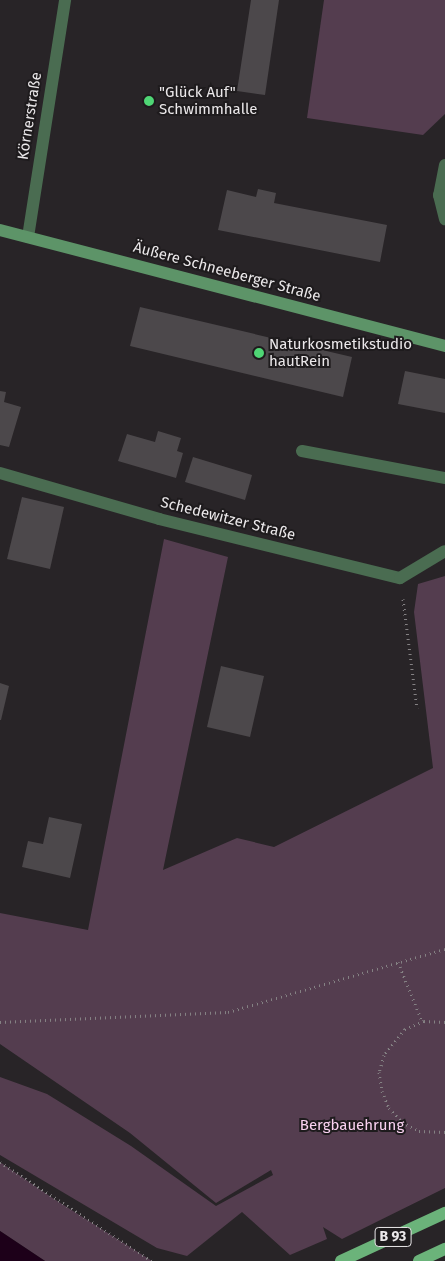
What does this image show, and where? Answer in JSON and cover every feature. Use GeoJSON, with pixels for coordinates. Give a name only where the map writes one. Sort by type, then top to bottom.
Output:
{"type":"FeatureCollection","features":[{"type":"Feature","properties":{"kind":"main road","name":"Äußere Schneeberger Straße"},"geometry":{"type":"LineString","coordinates":[[0,230],[445,346]]}},
{"type":"Feature","properties":{"kind":"main road","name":"B 93"},"geometry":{"type":"LineString","coordinates":[[341,1261],[445,1213]]}},
{"type":"Feature","properties":{"kind":"main road","name":"B 93"},"geometry":{"type":"LineString","coordinates":[[419,1261],[445,1249]]}},
{"type":"Feature","properties":{"kind":"street","name":"Körnerstraße"},"geometry":{"type":"LineString","coordinates":[[28,237],[65,0]]}},
{"type":"Feature","properties":{"kind":"street"},"geometry":{"type":"LineString","coordinates":[[445,165],[439,195],[445,219]]}},
{"type":"Feature","properties":{"kind":"street"},"geometry":{"type":"LineString","coordinates":[[302,451],[445,478]]}},
{"type":"Feature","properties":{"kind":"street","name":"Schedewitzer Straße"},"geometry":{"type":"LineString","coordinates":[[0,473],[159,520],[400,578]]}},
{"type":"Feature","properties":{"kind":"street"},"geometry":{"type":"LineString","coordinates":[[400,578],[445,552]]}},
{"type":"Feature","properties":{"kind":"path"},"geometry":{"type":"LineString","coordinates":[[400,578],[417,708]]}},
{"type":"Feature","properties":{"kind":"path"},"geometry":{"type":"LineString","coordinates":[[0,1022],[228,1012],[445,949]]}},
{"type":"Feature","properties":{"kind":"path"},"geometry":{"type":"LineString","coordinates":[[398,962],[422,1021]]}},
{"type":"Feature","properties":{"kind":"path"},"geometry":{"type":"LineString","coordinates":[[445,1022],[422,1021],[405,1029],[384,1055],[380,1072],[382,1091],[389,1108],[402,1122],[419,1131],[445,1132]]}},
{"type":"Feature","properties":{"kind":"path"},"geometry":{"type":"LineString","coordinates":[[0,1162],[152,1261]]}},
{"type":"Feature","properties":{"kind":"green space"},"geometry":{"type":"Polygon","coordinates":[[[324,0],[445,0],[445,114],[423,135],[307,118],[324,0]]]}},
{"type":"Feature","properties":{"kind":"green space","name":"Bergbauehrung"},"geometry":{"type":"Polygon","coordinates":[[[164,539],[228,557],[163,870],[237,838],[274,847],[433,768],[414,612],[418,584],[445,576],[445,1188],[342,1239],[323,1227],[327,1239],[290,1255],[242,1212],[187,1256],[157,1248],[0,1155],[0,1077],[47,1094],[131,1146],[216,1206],[273,1175],[271,1170],[216,1203],[130,1133],[0,1044],[0,913],[88,930],[164,539]]]}},
{"type":"Feature","properties":{"kind":"green space"},"geometry":{"type":"Polygon","coordinates":[[[0,1162],[152,1261],[45,1261],[0,1231],[0,1162]]]}},
{"type":"Feature","properties":{"kind":"shaded area"},"geometry":{"type":"Polygon","coordinates":[[[0,1231],[45,1261],[0,1261],[0,1231]]]}},
{"type":"Feature","properties":{"kind":"building"},"geometry":{"type":"Polygon","coordinates":[[[251,0],[279,0],[265,95],[237,91],[251,0]]]}},
{"type":"Feature","properties":{"kind":"building"},"geometry":{"type":"Polygon","coordinates":[[[258,189],[276,193],[274,203],[387,225],[380,262],[218,230],[227,190],[256,197],[258,189]]]}},
{"type":"Feature","properties":{"kind":"building"},"geometry":{"type":"Polygon","coordinates":[[[140,307],[352,357],[343,397],[130,346],[140,307]]]}},
{"type":"Feature","properties":{"kind":"building"},"geometry":{"type":"Polygon","coordinates":[[[405,371],[445,379],[445,413],[398,404],[405,371]]]}},
{"type":"Feature","properties":{"kind":"building"},"geometry":{"type":"Polygon","coordinates":[[[0,391],[6,392],[4,402],[21,407],[9,447],[0,445],[0,391]]]}},
{"type":"Feature","properties":{"kind":"building"},"geometry":{"type":"Polygon","coordinates":[[[158,431],[181,438],[177,451],[183,453],[176,478],[118,461],[127,434],[155,442],[158,431]]]}},
{"type":"Feature","properties":{"kind":"building"},"geometry":{"type":"Polygon","coordinates":[[[193,457],[252,475],[245,500],[185,482],[193,457]]]}},
{"type":"Feature","properties":{"kind":"building"},"geometry":{"type":"Polygon","coordinates":[[[22,497],[64,507],[50,569],[7,559],[22,497]]]}},
{"type":"Feature","properties":{"kind":"building"},"geometry":{"type":"Polygon","coordinates":[[[221,666],[264,676],[250,737],[207,727],[221,666]]]}},
{"type":"Feature","properties":{"kind":"building"},"geometry":{"type":"Polygon","coordinates":[[[0,683],[9,686],[1,720],[0,720],[0,683]]]}},
{"type":"Feature","properties":{"kind":"building"},"geometry":{"type":"Polygon","coordinates":[[[49,817],[82,824],[70,878],[22,867],[28,841],[43,844],[49,817]]]}},
{"type":"Feature","properties":{"kind":"place","name":"\"Glück Auf\" Schwimmhalle"},"geometry":{"type":"Point","coordinates":[149,101]}},
{"type":"Feature","properties":{"kind":"place","name":"Naturkosmetikstudio hautRein"},"geometry":{"type":"Point","coordinates":[259,353]}}]}
